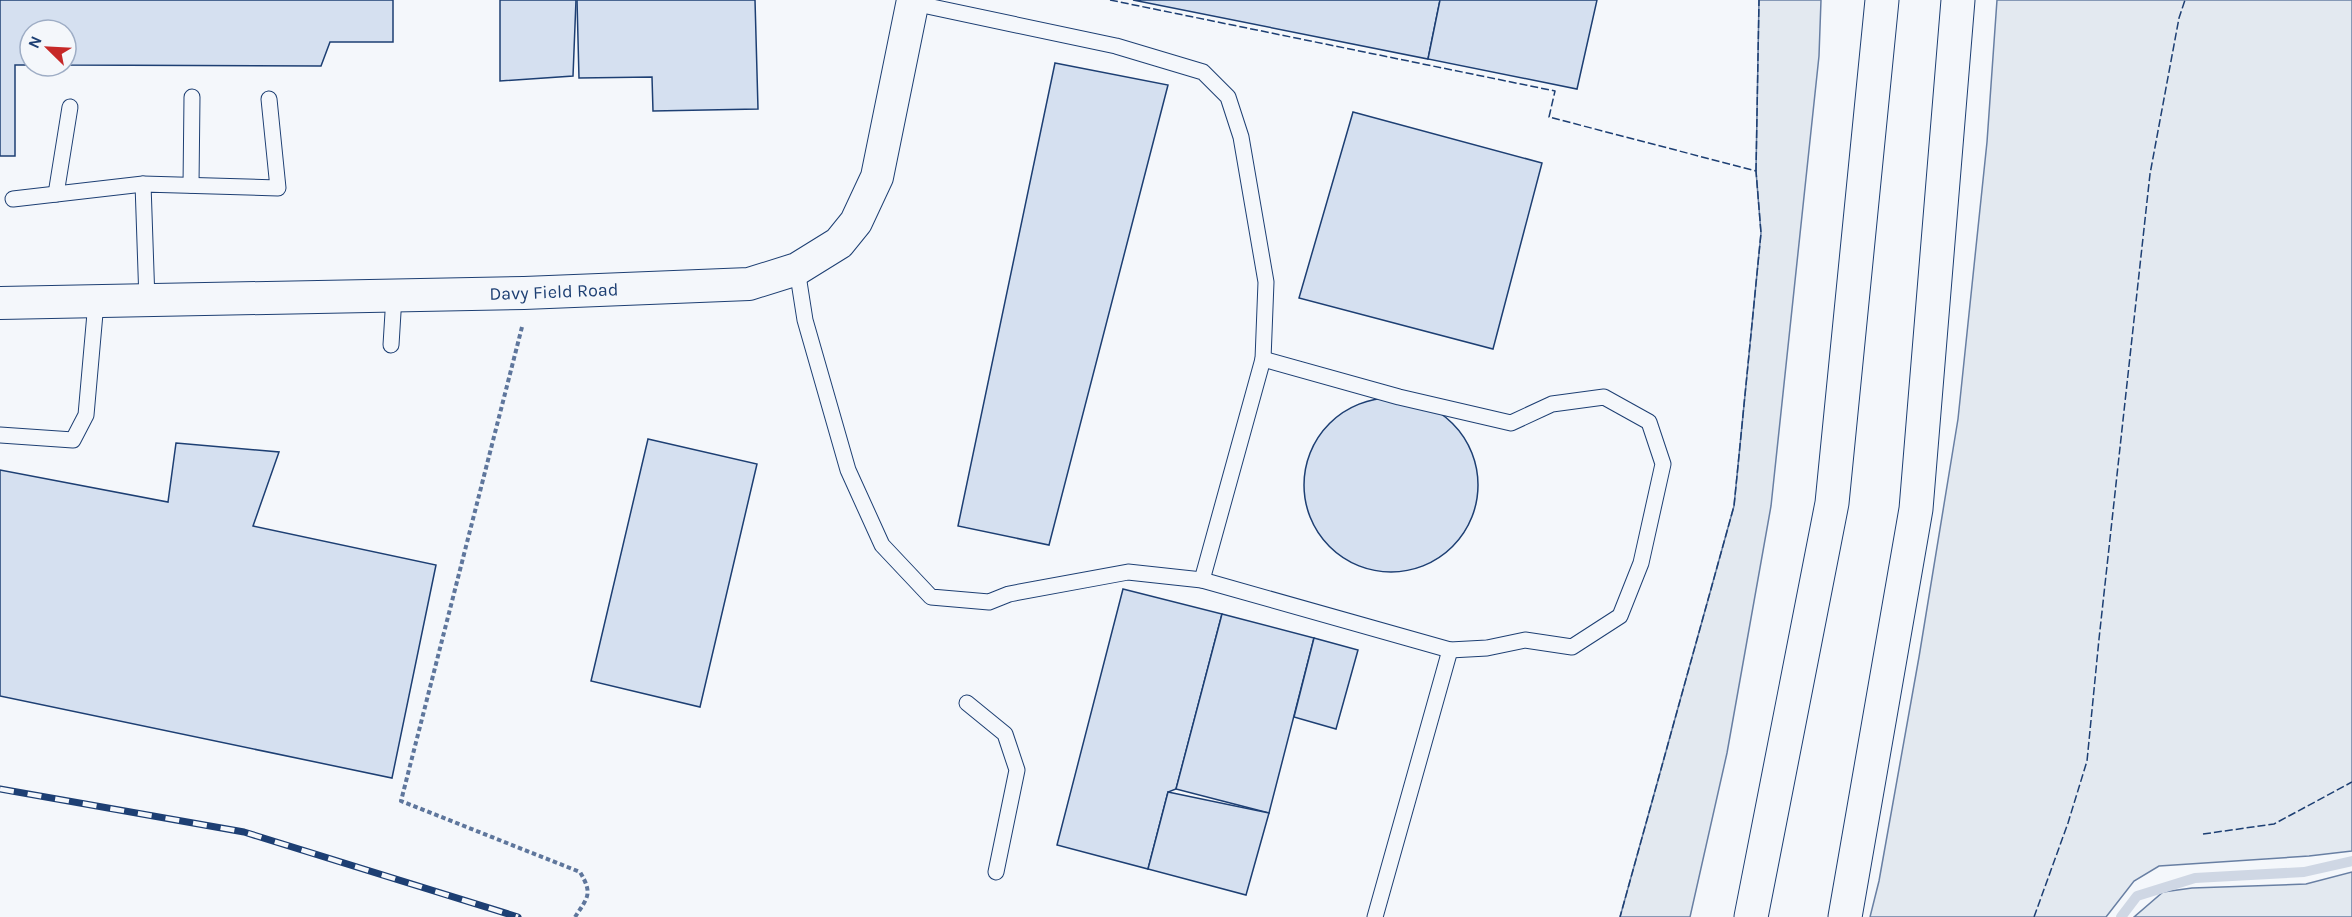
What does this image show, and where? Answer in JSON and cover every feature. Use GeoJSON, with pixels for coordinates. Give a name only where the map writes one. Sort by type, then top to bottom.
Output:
{"type":"FeatureCollection","features":[{"type":"Feature","properties":{"kind":"highway"},"geometry":{"type":"LineString","coordinates":[[1751,917],[1832,503],[1881,0]]}},
{"type":"Feature","properties":{"kind":"highway"},"geometry":{"type":"LineString","coordinates":[[1845,917],[1916,509],[1958,0]]}},
{"type":"Feature","properties":{"kind":"street","name":"Davy Field Road"},"geometry":{"type":"LineString","coordinates":[[0,303],[394,296],[749,284],[797,269],[839,243],[856,222],[877,177],[913,2]]}},
{"type":"Feature","properties":{"kind":"lane"},"geometry":{"type":"LineString","coordinates":[[913,2],[1116,46],[1203,72],[1228,97],[1241,137],[1266,282],[1263,359],[1202,580]]}},
{"type":"Feature","properties":{"kind":"lane"},"geometry":{"type":"LineString","coordinates":[[190,186],[192,97]]}},
{"type":"Feature","properties":{"kind":"lane"},"geometry":{"type":"LineString","coordinates":[[13,199],[143,184],[278,188],[269,99]]}},
{"type":"Feature","properties":{"kind":"lane"},"geometry":{"type":"LineString","coordinates":[[56,194],[70,107]]}},
{"type":"Feature","properties":{"kind":"lane"},"geometry":{"type":"LineString","coordinates":[[143,184],[147,301]]}},
{"type":"Feature","properties":{"kind":"lane"},"geometry":{"type":"LineString","coordinates":[[797,269],[805,320],[848,470],[882,545],[931,597],[989,603],[1009,594],[1128,572],[1202,580],[1450,650],[1487,648],[1525,640],[1572,647],[1620,616],[1641,563],[1663,464],[1649,422],[1604,397],[1552,404],[1512,423],[1399,397],[1263,359]]}},
{"type":"Feature","properties":{"kind":"lane"},"geometry":{"type":"LineString","coordinates":[[391,345],[394,296]]}},
{"type":"Feature","properties":{"kind":"lane"},"geometry":{"type":"LineString","coordinates":[[0,435],[73,440],[86,415],[96,302]]}},
{"type":"Feature","properties":{"kind":"lane"},"geometry":{"type":"LineString","coordinates":[[1375,917],[1450,650]]}},
{"type":"Feature","properties":{"kind":"lane"},"geometry":{"type":"LineString","coordinates":[[967,703],[1005,734],[1017,770],[996,872]]}},
{"type":"Feature","properties":{"kind":"path"},"geometry":{"type":"LineString","coordinates":[[522,327],[401,801],[580,872],[588,886],[587,899],[575,917]]}},
{"type":"Feature","properties":{"kind":"shaded area"},"geometry":{"type":"Polygon","coordinates":[[[1759,0],[1821,0],[1819,56],[1771,506],[1727,753],[1690,917],[1620,917],[1734,506],[1761,233],[1756,171],[1759,0]]]}},
{"type":"Feature","properties":{"kind":"shaded area"},"geometry":{"type":"Polygon","coordinates":[[[1997,0],[2352,0],[2352,851],[2159,866],[2134,881],[2106,917],[1870,917],[1879,881],[1919,657],[1958,419],[1987,142],[1997,0]]]}},
{"type":"Feature","properties":{"kind":"shaded area"},"geometry":{"type":"Polygon","coordinates":[[[2352,872],[2352,917],[2134,917],[2163,892],[2192,888],[2306,884],[2352,872]]]}},
{"type":"Feature","properties":{"kind":"building"},"geometry":{"type":"Polygon","coordinates":[[[0,0],[393,0],[393,42],[330,42],[321,66],[78,65],[78,18],[18,18],[18,65],[15,65],[15,156],[0,156],[0,0]]]}},
{"type":"Feature","properties":{"kind":"building"},"geometry":{"type":"Polygon","coordinates":[[[500,0],[576,0],[573,76],[500,81],[500,0]]]}},
{"type":"Feature","properties":{"kind":"building"},"geometry":{"type":"Polygon","coordinates":[[[577,0],[755,0],[758,109],[653,111],[652,77],[579,78],[577,0]]]}},
{"type":"Feature","properties":{"kind":"building"},"geometry":{"type":"Polygon","coordinates":[[[1133,0],[1440,0],[1428,59],[1133,0]]]}},
{"type":"Feature","properties":{"kind":"building"},"geometry":{"type":"Polygon","coordinates":[[[1440,0],[1597,0],[1577,89],[1428,59],[1440,0]]]}},
{"type":"Feature","properties":{"kind":"building"},"geometry":{"type":"Polygon","coordinates":[[[1055,63],[1168,85],[1049,545],[958,526],[1055,63]]]}},
{"type":"Feature","properties":{"kind":"building"},"geometry":{"type":"Polygon","coordinates":[[[1353,112],[1542,163],[1493,349],[1299,298],[1353,112]]]}},
{"type":"Feature","properties":{"kind":"building"},"geometry":{"type":"Polygon","coordinates":[[[1391,398],[1424,405],[1439,413],[1452,424],[1463,437],[1471,452],[1478,485],[1471,518],[1463,533],[1452,546],[1439,557],[1424,565],[1391,572],[1358,565],[1343,557],[1330,546],[1319,533],[1311,518],[1304,485],[1311,452],[1319,437],[1330,424],[1343,413],[1358,405],[1391,398]]]}},
{"type":"Feature","properties":{"kind":"building"},"geometry":{"type":"Polygon","coordinates":[[[648,439],[757,464],[700,707],[591,681],[648,439]]]}},
{"type":"Feature","properties":{"kind":"building"},"geometry":{"type":"Polygon","coordinates":[[[176,443],[279,452],[253,526],[436,565],[392,778],[0,696],[0,470],[168,502],[176,443]]]}},
{"type":"Feature","properties":{"kind":"building"},"geometry":{"type":"Polygon","coordinates":[[[1123,589],[1222,614],[1176,789],[1168,792],[1148,869],[1057,845],[1123,589]]]}},
{"type":"Feature","properties":{"kind":"building"},"geometry":{"type":"Polygon","coordinates":[[[1222,614],[1314,638],[1269,813],[1176,789],[1222,614]]]}},
{"type":"Feature","properties":{"kind":"building"},"geometry":{"type":"Polygon","coordinates":[[[1314,638],[1358,650],[1336,729],[1294,717],[1314,638]]]}},
{"type":"Feature","properties":{"kind":"building"},"geometry":{"type":"Polygon","coordinates":[[[1168,792],[1269,813],[1246,895],[1148,869],[1168,792]]]}},
{"type":"Feature","properties":{"kind":"waterway"},"geometry":{"type":"LineString","coordinates":[[2121,917],[2137,896],[2195,878],[2304,872],[2352,861]]}},
{"type":"Feature","properties":{"kind":"railway"},"geometry":{"type":"LineString","coordinates":[[0,789],[244,832],[518,917]]}},
{"type":"Feature","properties":{"kind":"fence"},"geometry":{"type":"LineString","coordinates":[[1110,0],[1555,91],[1549,117],[1756,171],[1761,233],[1734,506],[1620,917]]}},
{"type":"Feature","properties":{"kind":"fence"},"geometry":{"type":"LineString","coordinates":[[1756,171],[1759,0]]}},
{"type":"Feature","properties":{"kind":"fence"},"geometry":{"type":"LineString","coordinates":[[2034,917],[2068,823],[2087,761],[2150,174],[2179,18],[2185,0]]}},
{"type":"Feature","properties":{"kind":"fence"},"geometry":{"type":"LineString","coordinates":[[2203,834],[2274,824],[2352,782]]}}]}
